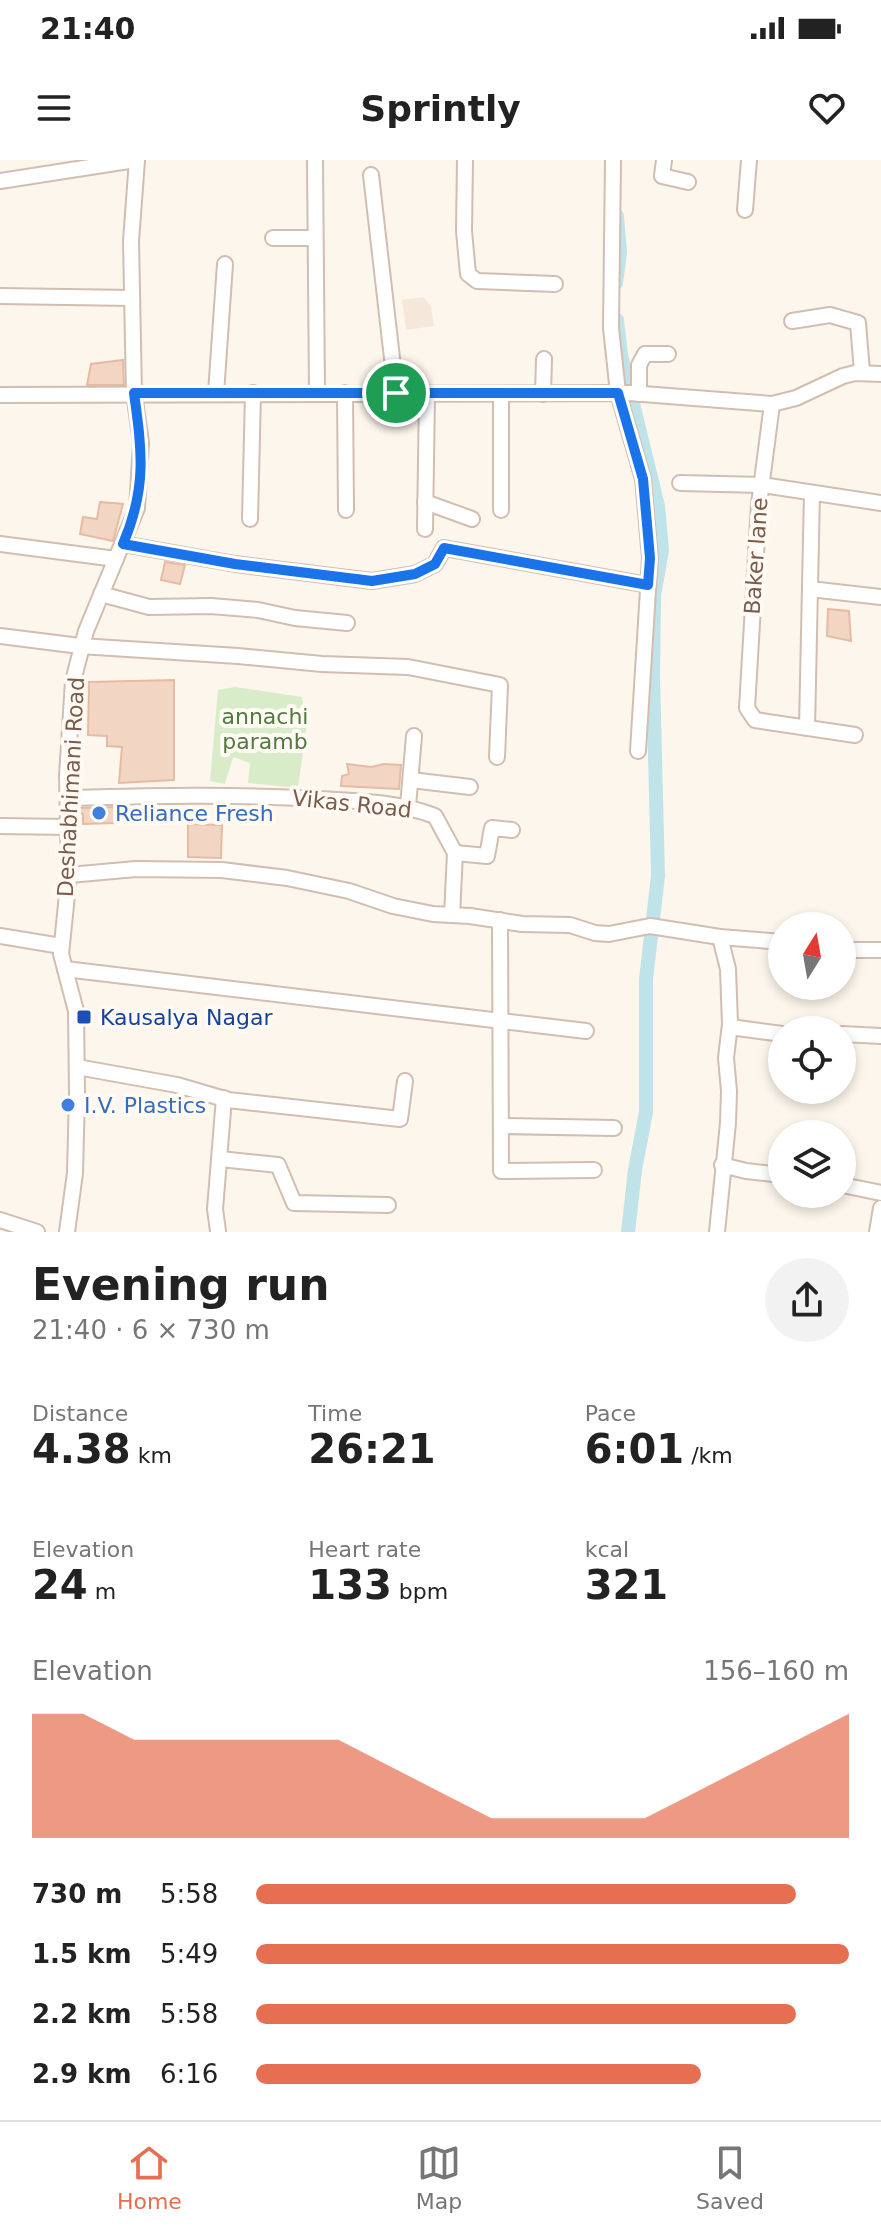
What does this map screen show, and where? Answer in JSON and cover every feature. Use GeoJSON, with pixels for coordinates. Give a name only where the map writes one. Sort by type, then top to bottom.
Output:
{"type":"FeatureCollection","features":[{"type":"Feature","properties":{"kind":"street"},"geometry":{"type":"LineString","coordinates":[[0,181],[136,160]]}},
{"type":"Feature","properties":{"kind":"street","name":"Deshabhimani Road"},"geometry":{"type":"LineString","coordinates":[[67,1232],[75,1173],[76,1011],[61,946],[69,875],[67,776],[73,681],[80,646],[137,508],[141,443],[134,393],[131,241],[136,160]]}},
{"type":"Feature","properties":{"kind":"street"},"geometry":{"type":"LineString","coordinates":[[315,160],[317,393]]}},
{"type":"Feature","properties":{"kind":"street"},"geometry":{"type":"LineString","coordinates":[[465,160],[464,231],[468,274],[477,281],[555,284]]}},
{"type":"Feature","properties":{"kind":"street"},"geometry":{"type":"LineString","coordinates":[[613,160],[611,328],[629,393],[643,479],[650,558],[638,751]]}},
{"type":"Feature","properties":{"kind":"street"},"geometry":{"type":"LineString","coordinates":[[664,160],[662,176],[688,182]]}},
{"type":"Feature","properties":{"kind":"street"},"geometry":{"type":"LineString","coordinates":[[745,210],[749,160]]}},
{"type":"Feature","properties":{"kind":"street"},"geometry":{"type":"LineString","coordinates":[[371,175],[396,393]]}},
{"type":"Feature","properties":{"kind":"street"},"geometry":{"type":"LineString","coordinates":[[273,238],[315,238]]}},
{"type":"Feature","properties":{"kind":"street"},"geometry":{"type":"LineString","coordinates":[[216,393],[225,264]]}},
{"type":"Feature","properties":{"kind":"street"},"geometry":{"type":"LineString","coordinates":[[0,296],[132,298]]}},
{"type":"Feature","properties":{"kind":"street"},"geometry":{"type":"LineString","coordinates":[[792,321],[830,315],[858,323],[862,372]]}},
{"type":"Feature","properties":{"kind":"street"},"geometry":{"type":"LineString","coordinates":[[629,393],[645,354],[668,354]]}},
{"type":"Feature","properties":{"kind":"street"},"geometry":{"type":"LineString","coordinates":[[543,394],[544,359]]}},
{"type":"Feature","properties":{"kind":"street"},"geometry":{"type":"LineString","coordinates":[[0,395],[629,393],[772,404],[796,398],[843,376],[862,372],[881,374]]}},
{"type":"Feature","properties":{"kind":"street"},"geometry":{"type":"LineString","coordinates":[[250,519],[253,393]]}},
{"type":"Feature","properties":{"kind":"street"},"geometry":{"type":"LineString","coordinates":[[345,393],[346,510]]}},
{"type":"Feature","properties":{"kind":"street"},"geometry":{"type":"LineString","coordinates":[[425,529],[427,394]]}},
{"type":"Feature","properties":{"kind":"street"},"geometry":{"type":"LineString","coordinates":[[501,395],[501,510]]}},
{"type":"Feature","properties":{"kind":"street","name":"Baker lane"},"geometry":{"type":"LineString","coordinates":[[772,404],[762,485],[747,708],[755,720],[855,735]]}},
{"type":"Feature","properties":{"kind":"street"},"geometry":{"type":"LineString","coordinates":[[680,483],[762,485],[881,503]]}},
{"type":"Feature","properties":{"kind":"street"},"geometry":{"type":"LineString","coordinates":[[807,728],[812,493]]}},
{"type":"Feature","properties":{"kind":"street"},"geometry":{"type":"LineString","coordinates":[[425,502],[472,519]]}},
{"type":"Feature","properties":{"kind":"street"},"geometry":{"type":"LineString","coordinates":[[0,544],[116,559]]}},
{"type":"Feature","properties":{"kind":"street"},"geometry":{"type":"LineString","coordinates":[[123,544],[235,564],[372,581],[415,574],[435,564],[444,548],[648,585]]}},
{"type":"Feature","properties":{"kind":"street"},"geometry":{"type":"LineString","coordinates":[[810,589],[881,597]]}},
{"type":"Feature","properties":{"kind":"street"},"geometry":{"type":"LineString","coordinates":[[101,594],[149,607],[211,606],[347,623]]}},
{"type":"Feature","properties":{"kind":"street"},"geometry":{"type":"LineString","coordinates":[[0,636],[80,646],[222,654],[322,664],[408,667],[500,685],[497,757]]}},
{"type":"Feature","properties":{"kind":"street"},"geometry":{"type":"LineString","coordinates":[[408,806],[414,736]]}},
{"type":"Feature","properties":{"kind":"street"},"geometry":{"type":"LineString","coordinates":[[411,780],[470,787]]}},
{"type":"Feature","properties":{"kind":"street","name":"Vikas Road"},"geometry":{"type":"LineString","coordinates":[[69,798],[237,796],[408,806],[435,816],[455,853]]}},
{"type":"Feature","properties":{"kind":"street"},"geometry":{"type":"LineString","coordinates":[[0,826],[69,827]]}},
{"type":"Feature","properties":{"kind":"street"},"geometry":{"type":"LineString","coordinates":[[452,915],[455,853],[487,856],[492,828],[512,830]]}},
{"type":"Feature","properties":{"kind":"street"},"geometry":{"type":"LineString","coordinates":[[69,875],[136,869],[222,870],[287,878],[349,891],[393,906],[452,915],[522,924],[570,925],[595,933],[609,934],[650,926],[768,941]]}},
{"type":"Feature","properties":{"kind":"street"},"geometry":{"type":"LineString","coordinates":[[500,920],[501,1171],[594,1170]]}},
{"type":"Feature","properties":{"kind":"street"},"geometry":{"type":"LineString","coordinates":[[0,936],[61,946]]}},
{"type":"Feature","properties":{"kind":"street"},"geometry":{"type":"LineString","coordinates":[[717,1232],[728,1123],[726,1058],[730,1027],[728,969],[720,937]]}},
{"type":"Feature","properties":{"kind":"street"},"geometry":{"type":"LineString","coordinates":[[856,950],[881,950]]}},
{"type":"Feature","properties":{"kind":"street"},"geometry":{"type":"LineString","coordinates":[[65,969],[586,1031]]}},
{"type":"Feature","properties":{"kind":"street"},"geometry":{"type":"LineString","coordinates":[[730,1027],[768,1032]]}},
{"type":"Feature","properties":{"kind":"street"},"geometry":{"type":"LineString","coordinates":[[856,1035],[881,1036]]}},
{"type":"Feature","properties":{"kind":"street"},"geometry":{"type":"LineString","coordinates":[[77,1067],[177,1085],[224,1098],[400,1119],[405,1081]]}},
{"type":"Feature","properties":{"kind":"street"},"geometry":{"type":"LineString","coordinates":[[218,1231],[215,1209],[224,1098]]}},
{"type":"Feature","properties":{"kind":"street"},"geometry":{"type":"LineString","coordinates":[[501,1126],[614,1128]]}},
{"type":"Feature","properties":{"kind":"street"},"geometry":{"type":"LineString","coordinates":[[220,1159],[278,1165],[294,1203],[388,1205]]}},
{"type":"Feature","properties":{"kind":"street"},"geometry":{"type":"LineString","coordinates":[[722,1165],[768,1173]]}},
{"type":"Feature","properties":{"kind":"street"},"geometry":{"type":"LineString","coordinates":[[856,1188],[881,1193]]}},
{"type":"Feature","properties":{"kind":"street"},"geometry":{"type":"LineString","coordinates":[[877,1232],[881,1208]]}},
{"type":"Feature","properties":{"kind":"street"},"geometry":{"type":"LineString","coordinates":[[0,1220],[37,1232]]}},
{"type":"Feature","properties":{"kind":"street"},"geometry":{"type":"LineString","coordinates":[[67,1232],[81,1232]]}},
{"type":"Feature","properties":{"kind":"shaded area"},"geometry":{"type":"Polygon","coordinates":[[[423,297],[431,306],[434,326],[406,330],[402,300],[423,297]]]}},
{"type":"Feature","properties":{"kind":"green space","name":"annachi paramb"},"geometry":{"type":"Polygon","coordinates":[[[235,687],[302,697],[306,729],[298,788],[248,783],[250,763],[233,757],[225,784],[210,781],[218,690],[235,687]]]}},
{"type":"Feature","properties":{"kind":"building"},"geometry":{"type":"Polygon","coordinates":[[[123,360],[124,385],[87,385],[91,364],[123,360]]]}},
{"type":"Feature","properties":{"kind":"building"},"geometry":{"type":"Polygon","coordinates":[[[100,502],[123,504],[113,541],[80,534],[83,517],[97,519],[100,502]]]}},
{"type":"Feature","properties":{"kind":"building"},"geometry":{"type":"Polygon","coordinates":[[[165,562],[185,565],[180,584],[161,580],[165,562]]]}},
{"type":"Feature","properties":{"kind":"building"},"geometry":{"type":"Polygon","coordinates":[[[828,609],[849,611],[851,641],[827,636],[828,609]]]}},
{"type":"Feature","properties":{"kind":"building"},"geometry":{"type":"Polygon","coordinates":[[[174,680],[174,780],[119,783],[122,747],[107,746],[107,736],[88,735],[89,682],[174,680]]]}},
{"type":"Feature","properties":{"kind":"building"},"geometry":{"type":"Polygon","coordinates":[[[347,764],[371,767],[401,765],[399,789],[341,786],[342,776],[349,774],[347,764]]]}},
{"type":"Feature","properties":{"kind":"building","name":"Reliance Fresh"},"geometry":{"type":"Polygon","coordinates":[[[116,807],[116,823],[83,824],[83,814],[79,813],[79,808],[116,807]]]}},
{"type":"Feature","properties":{"kind":"building"},"geometry":{"type":"Polygon","coordinates":[[[188,824],[222,825],[221,858],[188,857],[188,824]]]}},
{"type":"Feature","properties":{"kind":"waterway"},"geometry":{"type":"LineString","coordinates":[[616,283],[620,253],[617,216]]}},
{"type":"Feature","properties":{"kind":"waterway"},"geometry":{"type":"LineString","coordinates":[[617,320],[621,355],[658,506],[662,550],[654,596],[653,675],[658,876],[646,979],[646,1112],[628,1232]]}},
{"type":"Feature","properties":{"kind":"place","name":"Reliance Fresh"},"geometry":{"type":"Point","coordinates":[99,813]}},
{"type":"Feature","properties":{"kind":"place","name":"Kausalya Nagar"},"geometry":{"type":"Point","coordinates":[84,1017]}},
{"type":"Feature","properties":{"kind":"place","name":"I.V. Plastics"},"geometry":{"type":"Point","coordinates":[68,1105]}},
{"type":"Feature","properties":{"kind":"route"},"geometry":{"type":"LineString","coordinates":[[134,393],[396,393],[618,393],[643,479],[650,558],[648,585],[444,548],[435,564],[415,574],[372,581],[235,564],[123,544],[137,508],[141,471],[141,443],[134,393]]}}]}
